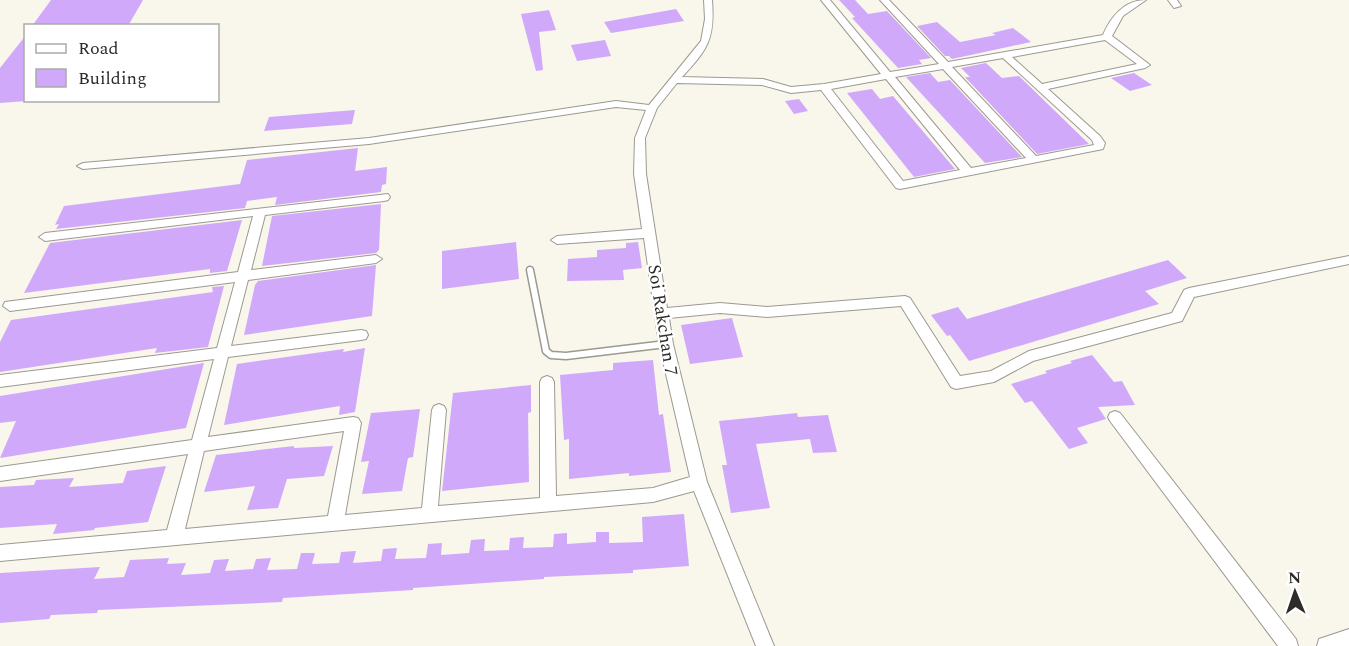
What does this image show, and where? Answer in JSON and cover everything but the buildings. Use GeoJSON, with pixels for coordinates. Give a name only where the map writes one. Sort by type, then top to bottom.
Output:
{"type":"FeatureCollection","features":[{"type":"Feature","properties":{"kind":"street","name":"Soi Rakchan 7"},"geometry":{"type":"LineString","coordinates":[[708,0],[709,19],[706,40],[692,61],[652,108],[640,138],[640,174],[666,344],[699,482],[765,646]]}},
{"type":"Feature","properties":{"kind":"street"},"geometry":{"type":"LineString","coordinates":[[825,0],[968,172]]}},
{"type":"Feature","properties":{"kind":"street"},"geometry":{"type":"LineString","coordinates":[[884,0],[1034,160]]}},
{"type":"Feature","properties":{"kind":"street"},"geometry":{"type":"LineString","coordinates":[[1107,37],[1119,14],[1142,0]]}},
{"type":"Feature","properties":{"kind":"street"},"geometry":{"type":"LineString","coordinates":[[674,80],[763,82],[791,90],[824,87],[1107,37],[1145,65],[1041,87]]}},
{"type":"Feature","properties":{"kind":"street"},"geometry":{"type":"LineString","coordinates":[[824,87],[900,185],[1099,147],[1100,143],[1005,55]]}},
{"type":"Feature","properties":{"kind":"street"},"geometry":{"type":"LineString","coordinates":[[83,166],[369,141],[616,104],[652,108]]}},
{"type":"Feature","properties":{"kind":"street"},"geometry":{"type":"LineString","coordinates":[[45,237],[384,197]]}},
{"type":"Feature","properties":{"kind":"street"},"geometry":{"type":"LineString","coordinates":[[174,537],[260,211]]}},
{"type":"Feature","properties":{"kind":"street"},"geometry":{"type":"LineString","coordinates":[[557,240],[649,233]]}},
{"type":"Feature","properties":{"kind":"street"},"geometry":{"type":"LineString","coordinates":[[10,306],[376,259]]}},
{"type":"Feature","properties":{"kind":"street"},"geometry":{"type":"LineString","coordinates":[[662,314],[720,308],[767,312],[905,301],[956,383],[994,376],[1029,357],[1177,317],[1189,293],[1349,260]]}},
{"type":"Feature","properties":{"kind":"street"},"geometry":{"type":"LineString","coordinates":[[0,381],[361,335]]}},
{"type":"Feature","properties":{"kind":"street"},"geometry":{"type":"LineString","coordinates":[[546,382],[548,505]]}},
{"type":"Feature","properties":{"kind":"street"},"geometry":{"type":"LineString","coordinates":[[429,515],[439,410]]}},
{"type":"Feature","properties":{"kind":"street"},"geometry":{"type":"LineString","coordinates":[[1115,417],[1289,646]]}},
{"type":"Feature","properties":{"kind":"street"},"geometry":{"type":"LineString","coordinates":[[0,474],[353,423],[334,523]]}},
{"type":"Feature","properties":{"kind":"street"},"geometry":{"type":"LineString","coordinates":[[0,553],[653,495],[699,482]]}},
{"type":"Feature","properties":{"kind":"street"},"geometry":{"type":"LineString","coordinates":[[1326,646],[1349,638]]}},
{"type":"Feature","properties":{"kind":"lane"},"geometry":{"type":"LineString","coordinates":[[530,270],[546,351],[551,355],[566,356],[666,344]]}}]}
